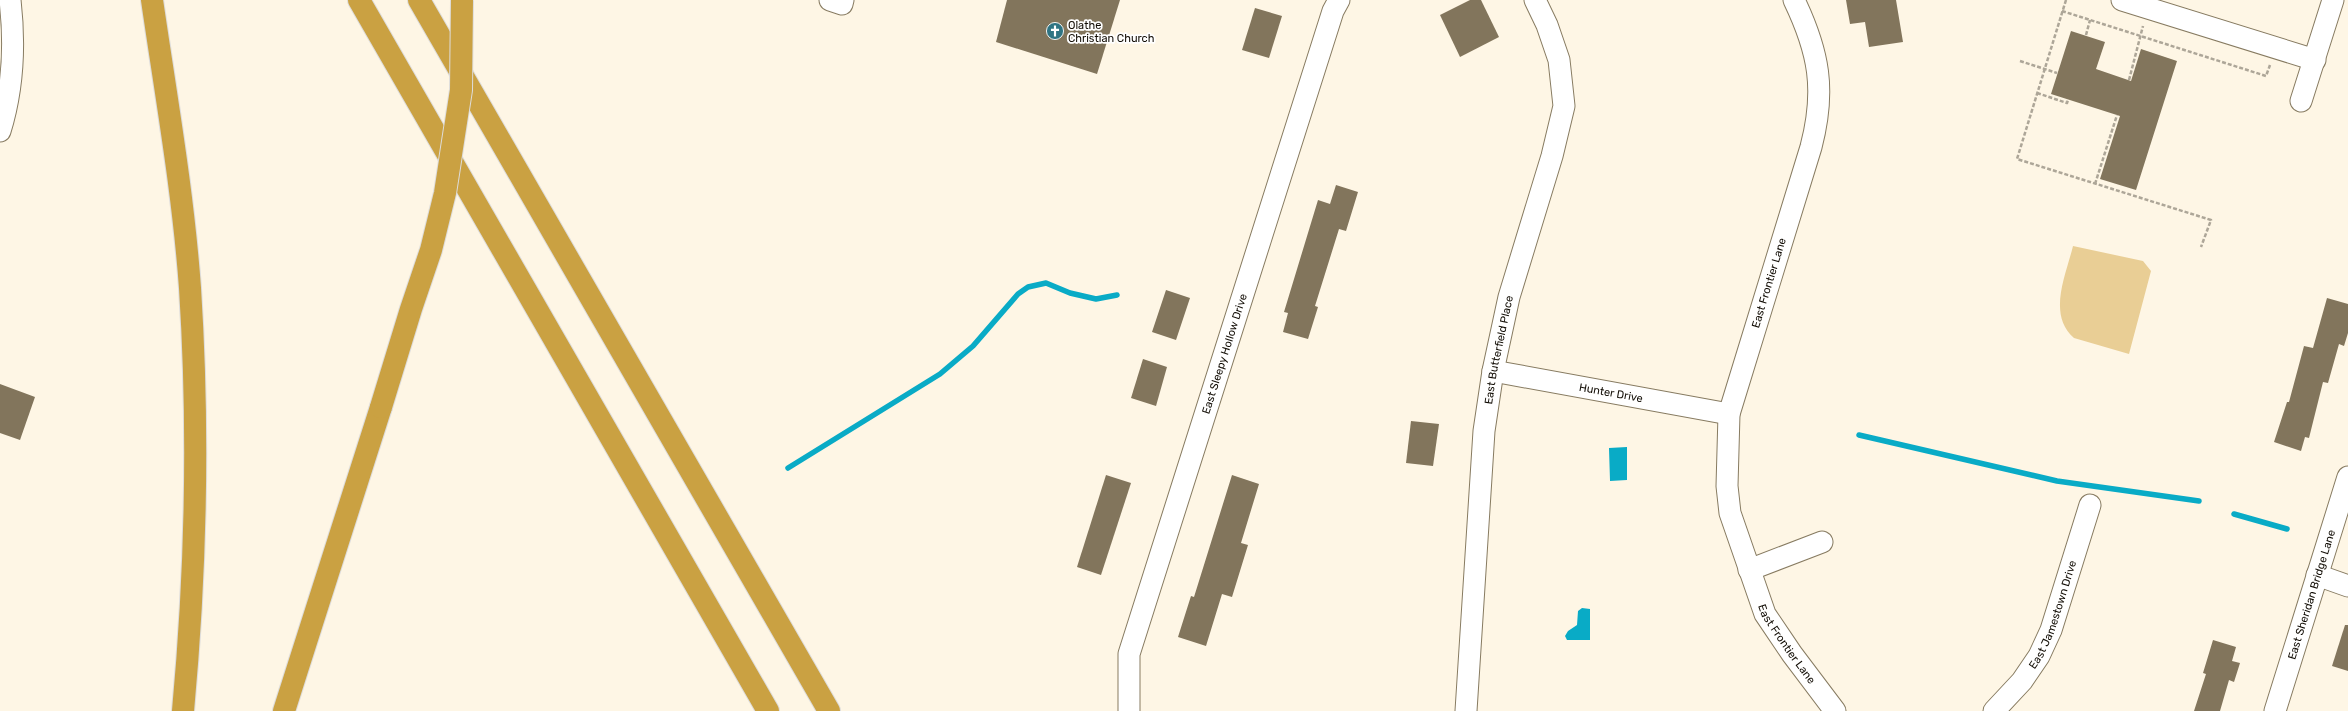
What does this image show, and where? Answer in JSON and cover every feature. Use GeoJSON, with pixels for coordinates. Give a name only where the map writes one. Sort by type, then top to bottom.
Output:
{"type":"FeatureCollection","features":[{"type":"Feature","properties":{"kind":"highway"},"geometry":{"type":"LineString","coordinates":[[152,0],[181,193],[190,288],[194,389],[194,491],[190,612],[183,711]]}},
{"type":"Feature","properties":{"kind":"highway"},"geometry":{"type":"LineString","coordinates":[[359,0],[768,711]]}},
{"type":"Feature","properties":{"kind":"highway"},"geometry":{"type":"LineString","coordinates":[[419,0],[829,711]]}},
{"type":"Feature","properties":{"kind":"highway"},"geometry":{"type":"LineString","coordinates":[[284,711],[431,250],[445,193],[461,90],[462,0]]}},
{"type":"Feature","properties":{"kind":"street"},"geometry":{"type":"LineString","coordinates":[[0,130],[10,85],[13,48],[10,0]]}},
{"type":"Feature","properties":{"kind":"street"},"geometry":{"type":"LineString","coordinates":[[830,0],[842,4],[843,0]]}},
{"type":"Feature","properties":{"kind":"street","name":"East Sleepy Hollow Drive"},"geometry":{"type":"LineString","coordinates":[[1129,711],[1129,654],[1333,11],[1339,0]]}},
{"type":"Feature","properties":{"kind":"street","name":"East Butterfield Place"},"geometry":{"type":"LineString","coordinates":[[1466,711],[1484,431],[1492,371],[1509,297],[1552,156],[1564,106],[1559,60],[1547,25],[1535,0]]}},
{"type":"Feature","properties":{"kind":"street","name":"East Frontier Lane"},"geometry":{"type":"LineString","coordinates":[[1794,0],[1814,46],[1820,87],[1818,120],[1729,414],[1727,486],[1730,513],[1765,614],[1776,632],[1836,711]]}},
{"type":"Feature","properties":{"kind":"street"},"geometry":{"type":"LineString","coordinates":[[2122,0],[2315,60]]}},
{"type":"Feature","properties":{"kind":"street"},"geometry":{"type":"LineString","coordinates":[[2301,101],[2333,0]]}},
{"type":"Feature","properties":{"kind":"street","name":"Hunter Drive"},"geometry":{"type":"LineString","coordinates":[[1492,371],[1729,414]]}},
{"type":"Feature","properties":{"kind":"street","name":"East Sheridan Bridge Lane"},"geometry":{"type":"LineString","coordinates":[[2275,711],[2348,478]]}},
{"type":"Feature","properties":{"kind":"street","name":"East Jamestown Drive"},"geometry":{"type":"LineString","coordinates":[[1994,711],[2022,682],[2039,656],[2051,630],[2090,505]]}},
{"type":"Feature","properties":{"kind":"street"},"geometry":{"type":"LineString","coordinates":[[1749,570],[1822,542]]}},
{"type":"Feature","properties":{"kind":"street"},"geometry":{"type":"LineString","coordinates":[[2317,576],[2348,586]]}},
{"type":"Feature","properties":{"kind":"path"},"geometry":{"type":"LineString","coordinates":[[2066,0],[2017,159],[2211,220],[2201,248]]}},
{"type":"Feature","properties":{"kind":"path"},"geometry":{"type":"LineString","coordinates":[[2129,80],[2149,8]]}},
{"type":"Feature","properties":{"kind":"path"},"geometry":{"type":"LineString","coordinates":[[2062,11],[2266,76],[2275,48]]}},
{"type":"Feature","properties":{"kind":"path"},"geometry":{"type":"LineString","coordinates":[[2086,36],[2090,20]]}},
{"type":"Feature","properties":{"kind":"path"},"geometry":{"type":"LineString","coordinates":[[2020,61],[2057,73]]}},
{"type":"Feature","properties":{"kind":"path"},"geometry":{"type":"LineString","coordinates":[[2037,93],[2067,103],[2068,100]]}},
{"type":"Feature","properties":{"kind":"path"},"geometry":{"type":"LineString","coordinates":[[2095,184],[2117,115]]}},
{"type":"Feature","properties":{"kind":"shaded area"},"geometry":{"type":"Polygon","coordinates":[[[2073,246],[2143,261],[2151,271],[2129,354],[2074,338],[2066,329],[2061,318],[2061,294],[2073,246]]]}},
{"type":"Feature","properties":{"kind":"water"},"geometry":{"type":"Polygon","coordinates":[[[1627,447],[1627,480],[1610,481],[1609,448],[1627,447]]]}},
{"type":"Feature","properties":{"kind":"water"},"geometry":{"type":"Polygon","coordinates":[[[1582,608],[1590,609],[1590,640],[1567,640],[1565,636],[1568,631],[1577,625],[1578,611],[1582,608]]]}},
{"type":"Feature","properties":{"kind":"building","name":"Olathe Christian Church"},"geometry":{"type":"Polygon","coordinates":[[[1007,0],[1120,0],[1097,74],[996,42],[1007,0]]]}},
{"type":"Feature","properties":{"kind":"building"},"geometry":{"type":"Polygon","coordinates":[[[1470,0],[1481,0],[1499,37],[1460,57],[1440,15],[1470,0]]]}},
{"type":"Feature","properties":{"kind":"building"},"geometry":{"type":"Polygon","coordinates":[[[1846,0],[1896,0],[1903,42],[1869,47],[1865,22],[1850,24],[1846,0]]]}},
{"type":"Feature","properties":{"kind":"building"},"geometry":{"type":"Polygon","coordinates":[[[1255,8],[1282,16],[1269,58],[1242,50],[1255,8]]]}},
{"type":"Feature","properties":{"kind":"building"},"geometry":{"type":"Polygon","coordinates":[[[2071,31],[2105,42],[2096,69],[2131,81],[2141,49],[2177,61],[2136,190],[2100,179],[2120,116],[2051,94],[2071,31]]]}},
{"type":"Feature","properties":{"kind":"building"},"geometry":{"type":"Polygon","coordinates":[[[1336,185],[1358,192],[1346,231],[1339,229],[1315,306],[1318,307],[1308,339],[1283,332],[1288,313],[1284,312],[1318,200],[1330,204],[1336,185]]]}},
{"type":"Feature","properties":{"kind":"building"},"geometry":{"type":"Polygon","coordinates":[[[1166,290],[1190,298],[1176,340],[1152,332],[1166,290]]]}},
{"type":"Feature","properties":{"kind":"building"},"geometry":{"type":"Polygon","coordinates":[[[2327,298],[2348,304],[2348,333],[2344,346],[2339,344],[2328,383],[2323,382],[2309,438],[2305,437],[2301,451],[2274,442],[2287,402],[2289,402],[2304,346],[2313,348],[2327,298]]]}},
{"type":"Feature","properties":{"kind":"building"},"geometry":{"type":"Polygon","coordinates":[[[1143,359],[1167,367],[1156,406],[1131,398],[1143,359]]]}},
{"type":"Feature","properties":{"kind":"building"},"geometry":{"type":"Polygon","coordinates":[[[0,384],[35,397],[20,440],[0,433],[0,384]]]}},
{"type":"Feature","properties":{"kind":"building"},"geometry":{"type":"Polygon","coordinates":[[[1411,421],[1439,424],[1433,466],[1406,463],[1411,421]]]}},
{"type":"Feature","properties":{"kind":"building"},"geometry":{"type":"Polygon","coordinates":[[[1106,475],[1131,483],[1101,575],[1077,567],[1106,475]]]}},
{"type":"Feature","properties":{"kind":"building"},"geometry":{"type":"Polygon","coordinates":[[[1232,475],[1259,484],[1241,543],[1248,545],[1232,597],[1222,594],[1206,646],[1178,637],[1191,596],[1194,597],[1232,475]]]}},
{"type":"Feature","properties":{"kind":"building"},"geometry":{"type":"Polygon","coordinates":[[[2345,625],[2348,625],[2348,671],[2332,666],[2345,625]]]}},
{"type":"Feature","properties":{"kind":"building"},"geometry":{"type":"Polygon","coordinates":[[[2213,640],[2236,647],[2232,661],[2240,663],[2234,682],[2229,680],[2220,711],[2194,711],[2206,674],[2203,673],[2213,640]]]}},
{"type":"Feature","properties":{"kind":"waterway"},"geometry":{"type":"LineString","coordinates":[[788,468],[940,374],[973,346],[1018,294],[1028,287],[1046,283],[1070,293],[1096,299],[1117,295]]}},
{"type":"Feature","properties":{"kind":"waterway"},"geometry":{"type":"LineString","coordinates":[[1859,435],[2057,481],[2199,501]]}},
{"type":"Feature","properties":{"kind":"waterway"},"geometry":{"type":"LineString","coordinates":[[2234,514],[2287,529]]}},
{"type":"Feature","properties":{"kind":"place","name":"Olathe Christian Church"},"geometry":{"type":"Point","coordinates":[1055,31]}}]}
